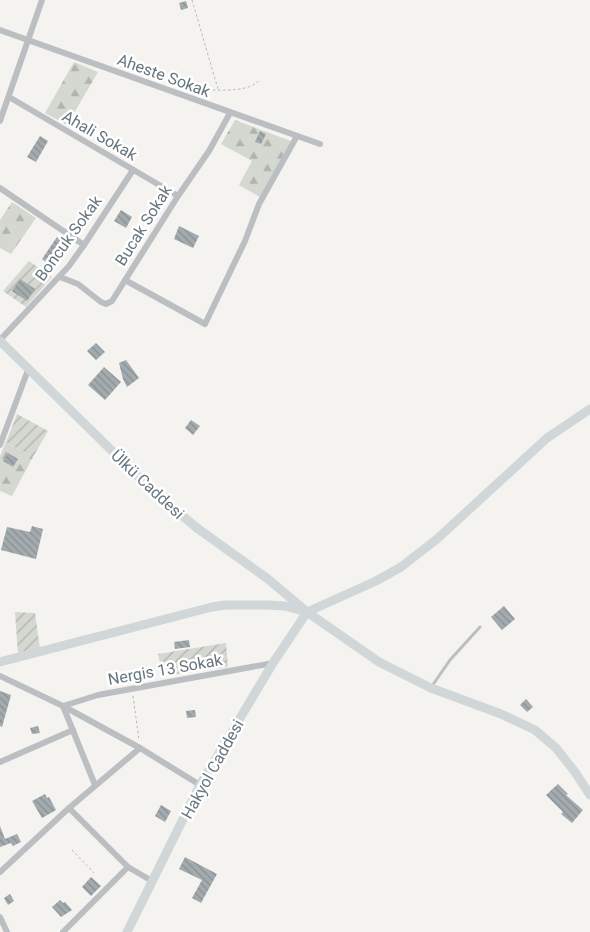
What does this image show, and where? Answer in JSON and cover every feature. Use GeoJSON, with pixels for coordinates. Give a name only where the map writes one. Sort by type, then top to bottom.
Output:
{"type":"FeatureCollection","features":[{"type":"Feature","properties":{"kind":"street"},"geometry":{"type":"LineString","coordinates":[[0,121],[42,0]]}},
{"type":"Feature","properties":{"kind":"street","name":"Aheste Sokak"},"geometry":{"type":"LineString","coordinates":[[0,30],[320,144]]}},
{"type":"Feature","properties":{"kind":"street","name":"Ahali Sokak"},"geometry":{"type":"LineString","coordinates":[[8,97],[178,196]]}},
{"type":"Feature","properties":{"kind":"street","name":"Bucak Sokak"},"geometry":{"type":"LineString","coordinates":[[60,277],[78,284],[101,302],[106,304],[112,301],[178,196],[209,151],[230,113]]}},
{"type":"Feature","properties":{"kind":"street"},"geometry":{"type":"LineString","coordinates":[[125,280],[205,324],[245,241],[259,204],[297,136]]}},
{"type":"Feature","properties":{"kind":"street","name":"Boncuk Sokak"},"geometry":{"type":"LineString","coordinates":[[0,341],[60,277],[84,245],[133,170]]}},
{"type":"Feature","properties":{"kind":"street"},"geometry":{"type":"LineString","coordinates":[[0,188],[84,245]]}},
{"type":"Feature","properties":{"kind":"street","name":"Ülkü Caddesi"},"geometry":{"type":"LineString","coordinates":[[0,341],[154,492],[182,516],[268,579],[307,612]]}},
{"type":"Feature","properties":{"kind":"street"},"geometry":{"type":"LineString","coordinates":[[0,445],[28,370]]}},
{"type":"Feature","properties":{"kind":"street"},"geometry":{"type":"LineString","coordinates":[[307,612],[376,581],[400,567],[437,539],[547,438],[590,409]]}},
{"type":"Feature","properties":{"kind":"street"},"geometry":{"type":"LineString","coordinates":[[0,662],[212,606],[266,604],[285,606],[307,612],[379,662],[431,688],[519,721],[546,739],[564,757],[590,795]]}},
{"type":"Feature","properties":{"kind":"street","name":"Hakyol Caddesi"},"geometry":{"type":"LineString","coordinates":[[127,932],[200,786],[273,663],[307,612]]}},
{"type":"Feature","properties":{"kind":"street","name":"Nergis 13 Sokak"},"geometry":{"type":"LineString","coordinates":[[63,706],[98,695],[132,688],[273,663]]}},
{"type":"Feature","properties":{"kind":"street"},"geometry":{"type":"LineString","coordinates":[[0,676],[63,706],[140,748],[200,786]]}},
{"type":"Feature","properties":{"kind":"street"},"geometry":{"type":"LineString","coordinates":[[63,706],[95,784]]}},
{"type":"Feature","properties":{"kind":"street"},"geometry":{"type":"LineString","coordinates":[[0,762],[73,730]]}},
{"type":"Feature","properties":{"kind":"street"},"geometry":{"type":"LineString","coordinates":[[0,872],[95,784],[140,748]]}},
{"type":"Feature","properties":{"kind":"street"},"geometry":{"type":"LineString","coordinates":[[69,808],[128,868],[152,881]]}},
{"type":"Feature","properties":{"kind":"street"},"geometry":{"type":"LineString","coordinates":[[63,932],[128,868]]}},
{"type":"Feature","properties":{"kind":"street"},"geometry":{"type":"LineString","coordinates":[[0,917],[7,932]]}},
{"type":"Feature","properties":{"kind":"lane"},"geometry":{"type":"LineString","coordinates":[[431,688],[450,660],[480,627]]}},
{"type":"Feature","properties":{"kind":"path"},"geometry":{"type":"LineString","coordinates":[[192,0],[218,89]]}},
{"type":"Feature","properties":{"kind":"path"},"geometry":{"type":"LineString","coordinates":[[181,89],[250,88],[256,85],[259,80]]}},
{"type":"Feature","properties":{"kind":"path"},"geometry":{"type":"LineString","coordinates":[[132,688],[140,748]]}},
{"type":"Feature","properties":{"kind":"path"},"geometry":{"type":"LineString","coordinates":[[72,850],[94,873]]}},
{"type":"Feature","properties":{"kind":"green space"},"geometry":{"type":"Polygon","coordinates":[[[74,62],[98,72],[67,125],[45,113],[74,62]]]}},
{"type":"Feature","properties":{"kind":"green space"},"geometry":{"type":"Polygon","coordinates":[[[235,120],[291,141],[260,197],[239,185],[252,161],[221,144],[235,120]]]}},
{"type":"Feature","properties":{"kind":"green space"},"geometry":{"type":"Polygon","coordinates":[[[12,202],[36,218],[11,254],[0,248],[0,220],[12,202]]]}},
{"type":"Feature","properties":{"kind":"green space"},"geometry":{"type":"Polygon","coordinates":[[[29,261],[52,277],[26,307],[3,291],[29,261]]]}},
{"type":"Feature","properties":{"kind":"green space"},"geometry":{"type":"Polygon","coordinates":[[[17,414],[48,431],[33,457],[6,442],[17,414]]]}},
{"type":"Feature","properties":{"kind":"green space"},"geometry":{"type":"Polygon","coordinates":[[[6,442],[33,457],[12,496],[0,491],[0,456],[6,442]]]}},
{"type":"Feature","properties":{"kind":"green space"},"geometry":{"type":"Polygon","coordinates":[[[15,612],[35,613],[40,649],[18,654],[15,612]]]}},
{"type":"Feature","properties":{"kind":"green space"},"geometry":{"type":"Polygon","coordinates":[[[226,643],[228,667],[163,676],[158,654],[226,643]]]}},
{"type":"Feature","properties":{"kind":"building"},"geometry":{"type":"Polygon","coordinates":[[[186,1],[188,8],[181,10],[179,3],[186,1]]]}},
{"type":"Feature","properties":{"kind":"building"},"geometry":{"type":"Polygon","coordinates":[[[260,131],[266,134],[261,144],[255,142],[260,131]]]}},
{"type":"Feature","properties":{"kind":"building"},"geometry":{"type":"Polygon","coordinates":[[[40,136],[48,141],[36,162],[27,157],[40,136]]]}},
{"type":"Feature","properties":{"kind":"building"},"geometry":{"type":"Polygon","coordinates":[[[121,210],[132,217],[126,228],[114,221],[121,210]]]}},
{"type":"Feature","properties":{"kind":"building"},"geometry":{"type":"Polygon","coordinates":[[[179,226],[199,236],[193,248],[174,239],[179,226]]]}},
{"type":"Feature","properties":{"kind":"building"},"geometry":{"type":"Polygon","coordinates":[[[57,237],[69,248],[54,268],[42,259],[57,237]]]}},
{"type":"Feature","properties":{"kind":"building"},"geometry":{"type":"Polygon","coordinates":[[[20,279],[35,289],[27,301],[12,291],[20,279]]]}},
{"type":"Feature","properties":{"kind":"building"},"geometry":{"type":"Polygon","coordinates":[[[96,343],[105,352],[96,360],[87,351],[96,343]]]}},
{"type":"Feature","properties":{"kind":"building"},"geometry":{"type":"Polygon","coordinates":[[[126,360],[139,378],[127,387],[119,363],[126,360]]]}},
{"type":"Feature","properties":{"kind":"building"},"geometry":{"type":"Polygon","coordinates":[[[104,367],[121,382],[105,400],[88,385],[104,367]]]}},
{"type":"Feature","properties":{"kind":"building"},"geometry":{"type":"Polygon","coordinates":[[[191,420],[200,426],[193,435],[185,428],[191,420]]]}},
{"type":"Feature","properties":{"kind":"building"},"geometry":{"type":"Polygon","coordinates":[[[8,453],[18,459],[13,467],[3,461],[8,453]]]}},
{"type":"Feature","properties":{"kind":"building"},"geometry":{"type":"Polygon","coordinates":[[[32,526],[43,529],[36,559],[1,550],[7,527],[30,532],[32,526]]]}},
{"type":"Feature","properties":{"kind":"building"},"geometry":{"type":"Polygon","coordinates":[[[504,606],[515,619],[502,630],[491,617],[504,606]]]}},
{"type":"Feature","properties":{"kind":"building"},"geometry":{"type":"Polygon","coordinates":[[[189,640],[190,647],[175,649],[174,642],[189,640]]]}},
{"type":"Feature","properties":{"kind":"building"},"geometry":{"type":"Polygon","coordinates":[[[0,691],[11,695],[2,727],[0,726],[0,691]]]}},
{"type":"Feature","properties":{"kind":"building"},"geometry":{"type":"Polygon","coordinates":[[[526,699],[533,707],[527,712],[520,705],[526,699]]]}},
{"type":"Feature","properties":{"kind":"building"},"geometry":{"type":"Polygon","coordinates":[[[195,710],[196,717],[187,718],[186,711],[195,710]]]}},
{"type":"Feature","properties":{"kind":"building"},"geometry":{"type":"Polygon","coordinates":[[[38,726],[40,733],[32,734],[30,728],[38,726]]]}},
{"type":"Feature","properties":{"kind":"building"},"geometry":{"type":"Polygon","coordinates":[[[558,784],[568,794],[566,795],[583,810],[572,823],[561,814],[563,812],[546,795],[558,784]]]}},
{"type":"Feature","properties":{"kind":"building"},"geometry":{"type":"Polygon","coordinates":[[[45,794],[47,798],[49,797],[56,810],[42,818],[32,801],[45,794]]]}},
{"type":"Feature","properties":{"kind":"building"},"geometry":{"type":"Polygon","coordinates":[[[161,805],[171,811],[165,822],[155,816],[161,805]]]}},
{"type":"Feature","properties":{"kind":"building"},"geometry":{"type":"Polygon","coordinates":[[[0,826],[5,839],[17,834],[21,842],[13,846],[11,843],[0,847],[0,826]]]}},
{"type":"Feature","properties":{"kind":"building"},"geometry":{"type":"Polygon","coordinates":[[[185,857],[217,874],[201,903],[192,898],[202,880],[179,869],[185,857]]]}},
{"type":"Feature","properties":{"kind":"building"},"geometry":{"type":"Polygon","coordinates":[[[91,877],[101,886],[91,896],[82,887],[91,877]]]}},
{"type":"Feature","properties":{"kind":"building"},"geometry":{"type":"Polygon","coordinates":[[[10,894],[14,901],[8,905],[4,898],[10,894]]]}},
{"type":"Feature","properties":{"kind":"building"},"geometry":{"type":"Polygon","coordinates":[[[60,900],[63,903],[65,902],[72,910],[61,917],[52,907],[60,900]]]}}]}
